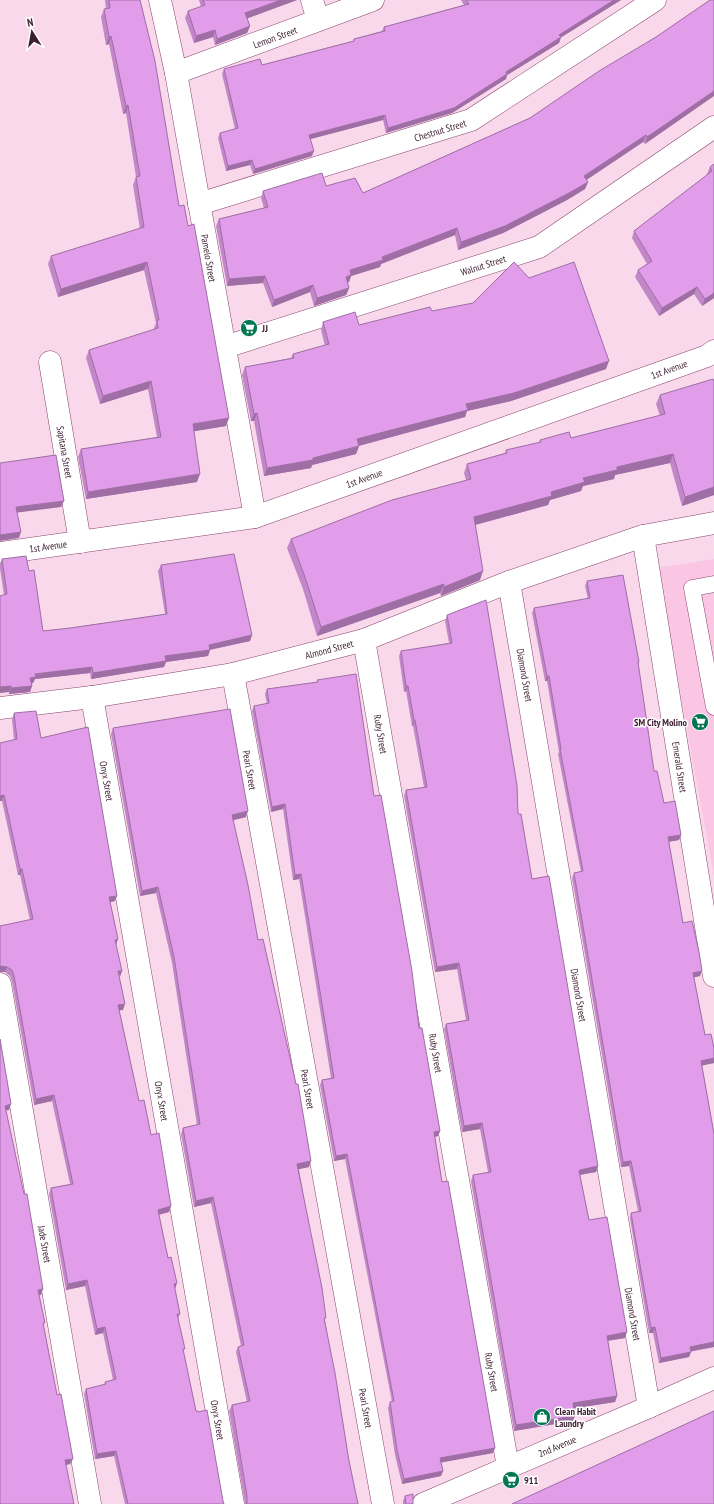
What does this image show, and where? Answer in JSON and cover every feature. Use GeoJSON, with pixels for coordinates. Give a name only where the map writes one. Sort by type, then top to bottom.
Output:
{"type":"FeatureCollection","features":[{"type":"Feature","properties":{"kind":"street","name":"Pamelo Street"},"geometry":{"type":"LineString","coordinates":[[160,0],[176,73],[254,517]]}},
{"type":"Feature","properties":{"kind":"street"},"geometry":{"type":"LineString","coordinates":[[312,0],[318,20]]}},
{"type":"Feature","properties":{"kind":"street","name":"Lemon Street"},"geometry":{"type":"LineString","coordinates":[[176,73],[373,0]]}},
{"type":"Feature","properties":{"kind":"street","name":"Chestnut Street"},"geometry":{"type":"LineString","coordinates":[[199,204],[471,120],[655,0]]}},
{"type":"Feature","properties":{"kind":"street","name":"Walnut Street"},"geometry":{"type":"LineString","coordinates":[[225,346],[539,247],[714,127]]}},
{"type":"Feature","properties":{"kind":"street","name":"1st Avenue"},"geometry":{"type":"LineString","coordinates":[[0,554],[254,517],[707,356],[714,351]]}},
{"type":"Feature","properties":{"kind":"street","name":"Sapitana Street"},"geometry":{"type":"LineString","coordinates":[[50,362],[80,542]]}},
{"type":"Feature","properties":{"kind":"street","name":"Almond Street"},"geometry":{"type":"LineString","coordinates":[[0,708],[92,697],[233,674],[364,640],[509,582],[643,536],[714,522]]}},
{"type":"Feature","properties":{"kind":"street","name":"Emerald Street"},"geometry":{"type":"LineString","coordinates":[[643,536],[714,976]]}},
{"type":"Feature","properties":{"kind":"street","name":"Diamond Street"},"geometry":{"type":"LineString","coordinates":[[509,582],[649,1407]]}},
{"type":"Feature","properties":{"kind":"street","name":"Ruby Street"},"geometry":{"type":"LineString","coordinates":[[364,640],[508,1467]]}},
{"type":"Feature","properties":{"kind":"street","name":"Pearl Street"},"geometry":{"type":"LineString","coordinates":[[233,674],[383,1504]]}},
{"type":"Feature","properties":{"kind":"street","name":"Onyx Street"},"geometry":{"type":"LineString","coordinates":[[92,697],[233,1504]]}},
{"type":"Feature","properties":{"kind":"street","name":"Jade Street"},"geometry":{"type":"LineString","coordinates":[[0,984],[90,1504]]}},
{"type":"Feature","properties":{"kind":"street","name":"2nd Avenue"},"geometry":{"type":"LineString","coordinates":[[423,1504],[714,1378]]}},
{"type":"Feature","properties":{"kind":"lane"},"geometry":{"type":"LineString","coordinates":[[714,584],[692,588],[714,707]]}},
{"type":"Feature","properties":{"kind":"shaded area","name":"SM City Molino"},"geometry":{"type":"Polygon","coordinates":[[[714,559],[714,876],[657,568],[714,559]]]}},
{"type":"Feature","properties":{"kind":"building"},"geometry":{"type":"Polygon","coordinates":[[[109,0],[140,0],[155,61],[179,206],[184,205],[188,226],[194,224],[229,418],[193,424],[200,474],[88,492],[81,449],[161,437],[151,381],[103,396],[89,350],[158,328],[157,320],[159,320],[147,262],[61,289],[51,256],[144,227],[136,177],[140,176],[128,105],[126,106],[111,36],[109,37],[104,9],[110,8],[109,0]]]}},
{"type":"Feature","properties":{"kind":"building"},"geometry":{"type":"Polygon","coordinates":[[[203,0],[281,0],[245,13],[250,26],[217,39],[215,30],[196,36],[188,11],[205,5],[203,0]]]}},
{"type":"Feature","properties":{"kind":"building"},"geometry":{"type":"Polygon","coordinates":[[[466,0],[614,0],[559,35],[561,37],[506,72],[507,74],[454,108],[388,128],[385,115],[309,135],[314,151],[255,169],[252,160],[228,166],[220,133],[238,128],[224,69],[260,59],[262,65],[354,41],[354,39],[385,31],[384,27],[469,4],[466,0]]]}},
{"type":"Feature","properties":{"kind":"building"},"geometry":{"type":"Polygon","coordinates":[[[710,0],[714,0],[714,91],[647,137],[646,135],[584,176],[588,182],[505,226],[461,242],[457,228],[382,257],[383,260],[350,270],[351,275],[346,277],[349,288],[317,298],[313,285],[274,300],[265,276],[229,279],[219,219],[268,207],[263,191],[322,173],[326,186],[355,178],[363,193],[530,118],[599,71],[656,37],[710,0]]]}},
{"type":"Feature","properties":{"kind":"building"},"geometry":{"type":"Polygon","coordinates":[[[714,164],[714,293],[705,299],[697,287],[662,308],[638,270],[652,261],[634,231],[712,171],[710,167],[714,164]]]}},
{"type":"Feature","properties":{"kind":"building"},"geometry":{"type":"Polygon","coordinates":[[[514,262],[529,278],[574,262],[609,361],[514,393],[466,404],[468,410],[357,439],[359,446],[313,458],[313,460],[267,468],[257,413],[254,414],[245,367],[294,358],[293,354],[329,344],[323,322],[355,312],[359,325],[430,307],[432,311],[473,303],[514,262]]]}},
{"type":"Feature","properties":{"kind":"building"},"geometry":{"type":"Polygon","coordinates":[[[713,379],[714,487],[685,497],[673,454],[617,467],[617,470],[583,478],[585,482],[551,492],[552,496],[474,517],[483,571],[444,587],[444,584],[321,627],[291,539],[392,500],[471,479],[467,464],[507,453],[506,450],[541,442],[540,440],[569,432],[571,438],[665,414],[660,395],[713,379]]]}},
{"type":"Feature","properties":{"kind":"building"},"geometry":{"type":"Polygon","coordinates":[[[56,455],[64,501],[16,507],[21,532],[0,535],[0,463],[56,455]]]}},
{"type":"Feature","properties":{"kind":"building"},"geometry":{"type":"Polygon","coordinates":[[[234,554],[252,635],[209,645],[210,650],[165,656],[166,661],[93,673],[92,667],[35,674],[36,677],[30,678],[32,686],[11,688],[11,686],[0,687],[0,596],[7,594],[2,559],[26,556],[29,571],[34,570],[43,631],[167,614],[161,565],[234,554]]]}},
{"type":"Feature","properties":{"kind":"building"},"geometry":{"type":"Polygon","coordinates":[[[623,575],[639,662],[654,771],[657,771],[664,803],[675,801],[681,835],[668,837],[683,923],[692,921],[699,952],[702,971],[693,973],[705,1035],[711,1034],[714,1048],[714,1058],[701,1061],[714,1134],[714,1342],[690,1347],[691,1352],[661,1358],[655,1327],[651,1328],[631,1213],[641,1211],[631,1161],[623,1162],[574,873],[583,871],[560,749],[549,676],[547,676],[534,608],[590,598],[587,581],[623,575]]]}},
{"type":"Feature","properties":{"kind":"building"},"geometry":{"type":"Polygon","coordinates":[[[486,600],[517,785],[518,814],[521,814],[532,879],[549,876],[598,1166],[579,1171],[589,1220],[607,1217],[627,1332],[607,1336],[617,1396],[573,1403],[575,1416],[516,1425],[473,1175],[491,1172],[482,1123],[464,1126],[446,1024],[469,1020],[459,963],[437,967],[406,790],[427,787],[408,686],[406,686],[401,651],[452,643],[447,615],[486,600]]]}},
{"type":"Feature","properties":{"kind":"building"},"geometry":{"type":"Polygon","coordinates":[[[356,674],[374,796],[381,795],[412,971],[419,1028],[422,1028],[440,1131],[434,1132],[442,1182],[448,1181],[495,1448],[440,1458],[443,1471],[404,1479],[397,1450],[390,1402],[394,1401],[347,1154],[336,1156],[322,1080],[334,1078],[301,874],[295,875],[285,804],[272,807],[254,706],[269,703],[267,689],[318,682],[317,680],[356,674]]]}},
{"type":"Feature","properties":{"kind":"building"},"geometry":{"type":"Polygon","coordinates":[[[230,709],[248,811],[232,815],[248,885],[258,940],[263,939],[296,1084],[298,1084],[311,1161],[297,1164],[322,1288],[326,1318],[324,1318],[358,1504],[246,1504],[247,1496],[232,1405],[250,1401],[238,1347],[244,1345],[213,1197],[196,1201],[183,1128],[200,1124],[174,957],[158,887],[142,891],[113,728],[230,709]]]}},
{"type":"Feature","properties":{"kind":"building"},"geometry":{"type":"Polygon","coordinates":[[[36,711],[41,738],[88,727],[117,896],[109,897],[118,939],[115,940],[122,971],[118,971],[125,1004],[118,1005],[139,1101],[144,1100],[151,1135],[159,1133],[171,1206],[158,1210],[168,1258],[171,1257],[177,1283],[174,1284],[180,1314],[177,1314],[196,1411],[207,1410],[224,1504],[128,1504],[116,1451],[97,1454],[86,1389],[106,1384],[105,1382],[116,1379],[105,1327],[97,1329],[87,1280],[68,1284],[51,1188],[73,1184],[54,1095],[36,1099],[14,976],[12,970],[7,967],[0,966],[0,926],[33,919],[22,869],[20,869],[4,795],[0,796],[0,743],[17,739],[14,713],[36,711]]]}},
{"type":"Feature","properties":{"kind":"building"},"geometry":{"type":"Polygon","coordinates":[[[0,1039],[11,1104],[5,1106],[24,1194],[27,1194],[43,1289],[38,1290],[45,1323],[43,1323],[57,1395],[61,1394],[73,1459],[65,1460],[74,1504],[0,1504],[0,1039]]]}},
{"type":"Feature","properties":{"kind":"building"},"geometry":{"type":"Polygon","coordinates":[[[714,1411],[714,1504],[512,1504],[714,1411]]]}},
{"type":"Feature","properties":{"kind":"building"},"geometry":{"type":"Polygon","coordinates":[[[413,1494],[413,1504],[406,1504],[405,1496],[413,1494]]]}},
{"type":"Feature","properties":{"kind":"place","name":"JJ"},"geometry":{"type":"Point","coordinates":[249,328]}},
{"type":"Feature","properties":{"kind":"place","name":"SM City Molino"},"geometry":{"type":"Point","coordinates":[700,722]}},
{"type":"Feature","properties":{"kind":"place","name":"Clean Habit Laundry"},"geometry":{"type":"Point","coordinates":[542,1417]}},
{"type":"Feature","properties":{"kind":"place","name":"911"},"geometry":{"type":"Point","coordinates":[511,1480]}}]}
